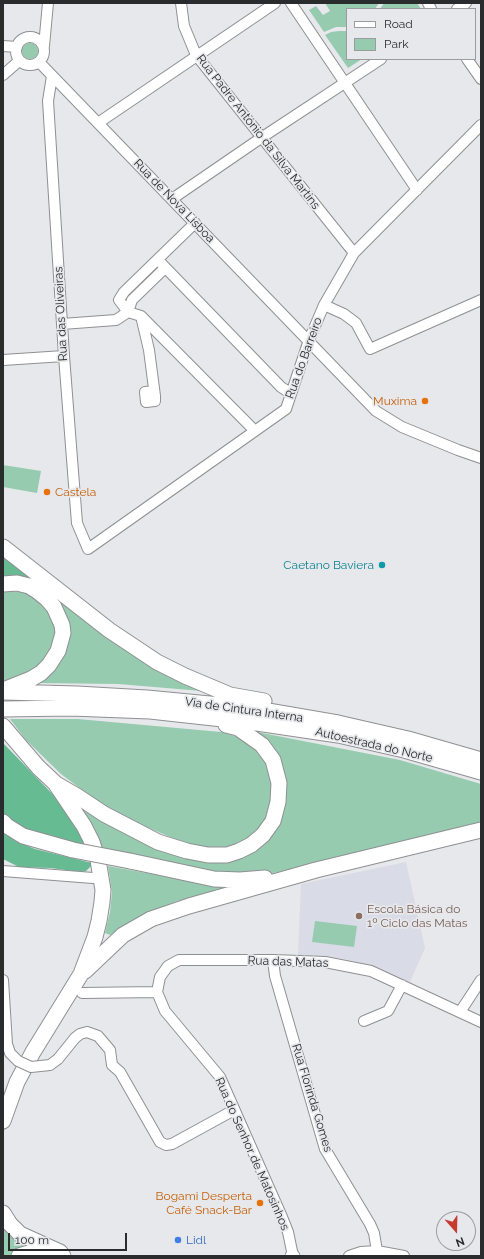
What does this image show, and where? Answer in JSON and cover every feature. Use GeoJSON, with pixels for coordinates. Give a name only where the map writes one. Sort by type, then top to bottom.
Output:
{"type":"FeatureCollection","features":[{"type":"Feature","properties":{"kind":"highway"},"geometry":{"type":"LineString","coordinates":[[3,547],[109,630],[157,662],[185,676],[230,695],[265,701],[318,720]]}},
{"type":"Feature","properties":{"kind":"highway"},"geometry":{"type":"LineString","coordinates":[[3,584],[17,583],[29,586],[42,595],[54,607],[62,625],[62,633],[58,651],[49,665],[31,679],[3,691]]}},
{"type":"Feature","properties":{"kind":"highway","name":"Via de Cintura Interna"},"geometry":{"type":"LineString","coordinates":[[3,691],[93,695],[220,705],[318,720],[408,739],[481,760]]}},
{"type":"Feature","properties":{"kind":"highway","name":"Autoestrada do Norte"},"geometry":{"type":"LineString","coordinates":[[3,709],[71,708],[150,711],[250,722],[338,735],[404,750],[481,772]]}},
{"type":"Feature","properties":{"kind":"highway"},"geometry":{"type":"LineString","coordinates":[[3,726],[38,767],[55,783],[104,814],[158,842],[187,851],[208,855],[227,855],[239,851],[263,835],[272,821],[278,802],[279,783],[274,760],[262,745],[238,728],[150,711]]}},
{"type":"Feature","properties":{"kind":"highway"},"geometry":{"type":"LineString","coordinates":[[3,1121],[17,1082],[33,1052],[81,974],[95,937],[102,902],[101,875],[92,842],[84,826],[55,783]]}},
{"type":"Feature","properties":{"kind":"highway"},"geometry":{"type":"LineString","coordinates":[[3,822],[24,836],[41,842],[214,879],[240,880],[276,877],[316,870]]}},
{"type":"Feature","properties":{"kind":"highway"},"geometry":{"type":"LineString","coordinates":[[81,974],[122,935],[151,919],[189,906],[316,870],[481,830]]}},
{"type":"Feature","properties":{"kind":"highway"},"geometry":{"type":"LineString","coordinates":[[3,1213],[10,1224],[20,1234],[60,1252],[63,1256]]}},
{"type":"Feature","properties":{"kind":"highway"},"geometry":{"type":"LineString","coordinates":[[19,1256],[29,1253],[44,1256]]}},
{"type":"Feature","properties":{"kind":"street"},"geometry":{"type":"LineString","coordinates":[[44,46],[36,38],[25,38],[20,41],[16,47],[17,56],[20,61],[30,66],[39,62],[43,58],[45,52],[44,46],[48,3]]}},
{"type":"Feature","properties":{"kind":"street","name":"Rua Padre António da Silva Martins"},"geometry":{"type":"LineString","coordinates":[[181,3],[184,26],[196,56],[354,253]]}},
{"type":"Feature","properties":{"kind":"street"},"geometry":{"type":"LineString","coordinates":[[98,124],[275,3]]}},
{"type":"Feature","properties":{"kind":"street"},"geometry":{"type":"LineString","coordinates":[[291,3],[417,190]]}},
{"type":"Feature","properties":{"kind":"street"},"geometry":{"type":"LineString","coordinates":[[31,37],[46,18]]}},
{"type":"Feature","properties":{"kind":"street"},"geometry":{"type":"LineString","coordinates":[[3,46],[16,47]]}},
{"type":"Feature","properties":{"kind":"street"},"geometry":{"type":"LineString","coordinates":[[172,199],[380,60]]}},
{"type":"Feature","properties":{"kind":"street"},"geometry":{"type":"LineString","coordinates":[[468,60],[481,79]]}},
{"type":"Feature","properties":{"kind":"street"},"geometry":{"type":"LineString","coordinates":[[3,75],[20,61]]}},
{"type":"Feature","properties":{"kind":"street","name":"Rua de Nova Lisboa"},"geometry":{"type":"LineString","coordinates":[[39,62],[376,411],[402,427],[481,458]]}},
{"type":"Feature","properties":{"kind":"street","name":"Rua das Oliveiras"},"geometry":{"type":"LineString","coordinates":[[52,76],[48,101],[64,356],[77,523],[88,549]]}},
{"type":"Feature","properties":{"kind":"street","name":"Rua do Barreiro"},"geometry":{"type":"LineString","coordinates":[[88,549],[286,409],[290,393],[309,340],[324,305],[354,253],[481,125]]}},
{"type":"Feature","properties":{"kind":"street"},"geometry":{"type":"LineString","coordinates":[[195,223],[124,292],[119,300],[128,312],[141,316],[255,431]]}},
{"type":"Feature","properties":{"kind":"street"},"geometry":{"type":"LineString","coordinates":[[158,260],[281,387],[290,393]]}},
{"type":"Feature","properties":{"kind":"street"},"geometry":{"type":"LineString","coordinates":[[62,324],[116,320],[128,312],[132,300],[165,268]]}},
{"type":"Feature","properties":{"kind":"street"},"geometry":{"type":"LineString","coordinates":[[124,292],[132,300]]}},
{"type":"Feature","properties":{"kind":"street"},"geometry":{"type":"LineString","coordinates":[[324,305],[344,314],[356,323],[370,349],[481,300]]}},
{"type":"Feature","properties":{"kind":"street"},"geometry":{"type":"LineString","coordinates":[[141,316],[149,350],[154,391]]}},
{"type":"Feature","properties":{"kind":"street"},"geometry":{"type":"LineString","coordinates":[[149,350],[163,338]]}},
{"type":"Feature","properties":{"kind":"street"},"geometry":{"type":"LineString","coordinates":[[3,360],[64,356]]}},
{"type":"Feature","properties":{"kind":"street"},"geometry":{"type":"LineString","coordinates":[[3,871],[93,878]]}},
{"type":"Feature","properties":{"kind":"street","name":"Rua das Matas"},"geometry":{"type":"LineString","coordinates":[[157,992],[160,977],[168,966],[179,960],[273,960],[325,962],[371,971],[481,1022]]}},
{"type":"Feature","properties":{"kind":"street","name":"Rua Florinda Gomes"},"geometry":{"type":"LineString","coordinates":[[273,960],[275,976],[325,1149],[370,1224],[374,1233],[377,1251]]}},
{"type":"Feature","properties":{"kind":"street"},"geometry":{"type":"LineString","coordinates":[[3,980],[7,1044],[10,1053],[18,1061],[31,1066],[50,1065],[58,1059],[80,1034],[86,1032],[98,1036],[110,1050],[112,1065],[120,1072],[160,1142],[166,1145],[172,1144],[234,1110]]}},
{"type":"Feature","properties":{"kind":"street"},"geometry":{"type":"LineString","coordinates":[[460,1012],[481,980]]}},
{"type":"Feature","properties":{"kind":"street"},"geometry":{"type":"LineString","coordinates":[[364,1021],[388,1011],[402,985]]}},
{"type":"Feature","properties":{"kind":"street"},"geometry":{"type":"LineString","coordinates":[[82,993],[157,992]]}},
{"type":"Feature","properties":{"kind":"street","name":"Rua do Senhor de Matosinhos"},"geometry":{"type":"LineString","coordinates":[[157,992],[165,1011],[220,1077],[282,1217],[288,1232],[293,1256]]}},
{"type":"Feature","properties":{"kind":"street"},"geometry":{"type":"LineString","coordinates":[[349,1256],[361,1252],[377,1251],[404,1256]]}},
{"type":"Feature","properties":{"kind":"shaded area","name":"Escola Básica do 1º Ciclo das Matas"},"geometry":{"type":"Polygon","coordinates":[[[406,862],[425,948],[410,982],[357,962],[338,958],[298,955],[301,884],[406,862]]]}},
{"type":"Feature","properties":{"kind":"green space"},"geometry":{"type":"Polygon","coordinates":[[[325,3],[379,3],[376,8],[346,8],[346,27],[336,27],[324,32],[309,10],[316,6],[323,15],[330,11],[325,3]]]}},
{"type":"Feature","properties":{"kind":"green space"},"geometry":{"type":"Polygon","coordinates":[[[384,3],[417,3],[420,8],[381,8],[384,3]]]}},
{"type":"Feature","properties":{"kind":"green space"},"geometry":{"type":"Polygon","coordinates":[[[346,31],[346,60],[360,60],[348,68],[325,35],[331,32],[346,31]]]}},
{"type":"Feature","properties":{"kind":"green space"},"geometry":{"type":"Polygon","coordinates":[[[27,43],[33,43],[38,48],[36,57],[33,59],[27,59],[22,54],[22,48],[27,43]]]}},
{"type":"Feature","properties":{"kind":"green space"},"geometry":{"type":"Polygon","coordinates":[[[3,465],[41,471],[37,493],[3,487],[3,465]]]}},
{"type":"Feature","properties":{"kind":"green space"},"geometry":{"type":"Polygon","coordinates":[[[3,552],[44,586],[3,578],[3,552]]]}},
{"type":"Feature","properties":{"kind":"green space"},"geometry":{"type":"Polygon","coordinates":[[[6,591],[30,594],[47,609],[54,621],[56,633],[54,646],[39,667],[22,676],[3,681],[3,592],[6,591]]]}},
{"type":"Feature","properties":{"kind":"green space"},"geometry":{"type":"Polygon","coordinates":[[[47,592],[202,691],[118,684],[36,683],[65,650],[47,592]]]}},
{"type":"Feature","properties":{"kind":"green space"},"geometry":{"type":"Polygon","coordinates":[[[10,719],[78,719],[221,732],[241,738],[255,746],[269,764],[274,795],[265,821],[258,830],[241,842],[223,848],[203,849],[128,819],[93,798],[61,774],[26,740],[10,719]]]}},
{"type":"Feature","properties":{"kind":"green space"},"geometry":{"type":"Polygon","coordinates":[[[257,732],[400,760],[481,784],[481,825],[273,873],[242,874],[209,872],[101,848],[95,830],[83,810],[102,822],[128,833],[219,860],[281,814],[257,732]]]}},
{"type":"Feature","properties":{"kind":"green space"},"geometry":{"type":"Polygon","coordinates":[[[3,743],[65,807],[89,847],[46,838],[14,824],[3,814],[3,743]]]}},
{"type":"Feature","properties":{"kind":"green space"},"geometry":{"type":"Polygon","coordinates":[[[3,832],[15,841],[35,849],[92,863],[91,866],[86,871],[80,872],[51,868],[19,867],[3,859],[3,832]]]}},
{"type":"Feature","properties":{"kind":"green space"},"geometry":{"type":"Polygon","coordinates":[[[108,866],[201,883],[237,886],[177,901],[135,919],[110,935],[105,933],[110,912],[112,892],[108,866]]]}},
{"type":"Feature","properties":{"kind":"green space"},"geometry":{"type":"Polygon","coordinates":[[[315,921],[357,926],[354,947],[312,942],[315,921]]]}},
{"type":"Feature","properties":{"kind":"green space"},"geometry":{"type":"Polygon","coordinates":[[[3,1219],[44,1250],[23,1248],[8,1256],[3,1256],[3,1219]]]}},
{"type":"Feature","properties":{"kind":"place","name":"Muxima"},"geometry":{"type":"Point","coordinates":[425,401]}},
{"type":"Feature","properties":{"kind":"place","name":"Castela"},"geometry":{"type":"Point","coordinates":[47,492]}},
{"type":"Feature","properties":{"kind":"place","name":"Caetano Baviera"},"geometry":{"type":"Point","coordinates":[382,565]}},
{"type":"Feature","properties":{"kind":"place","name":"Escola Básica do 1º Ciclo das Matas"},"geometry":{"type":"Point","coordinates":[359,916]}},
{"type":"Feature","properties":{"kind":"place","name":"Bogami Desperta Café Snack-Bar"},"geometry":{"type":"Point","coordinates":[260,1203]}},
{"type":"Feature","properties":{"kind":"place","name":"Lidl"},"geometry":{"type":"Point","coordinates":[178,1240]}}]}
